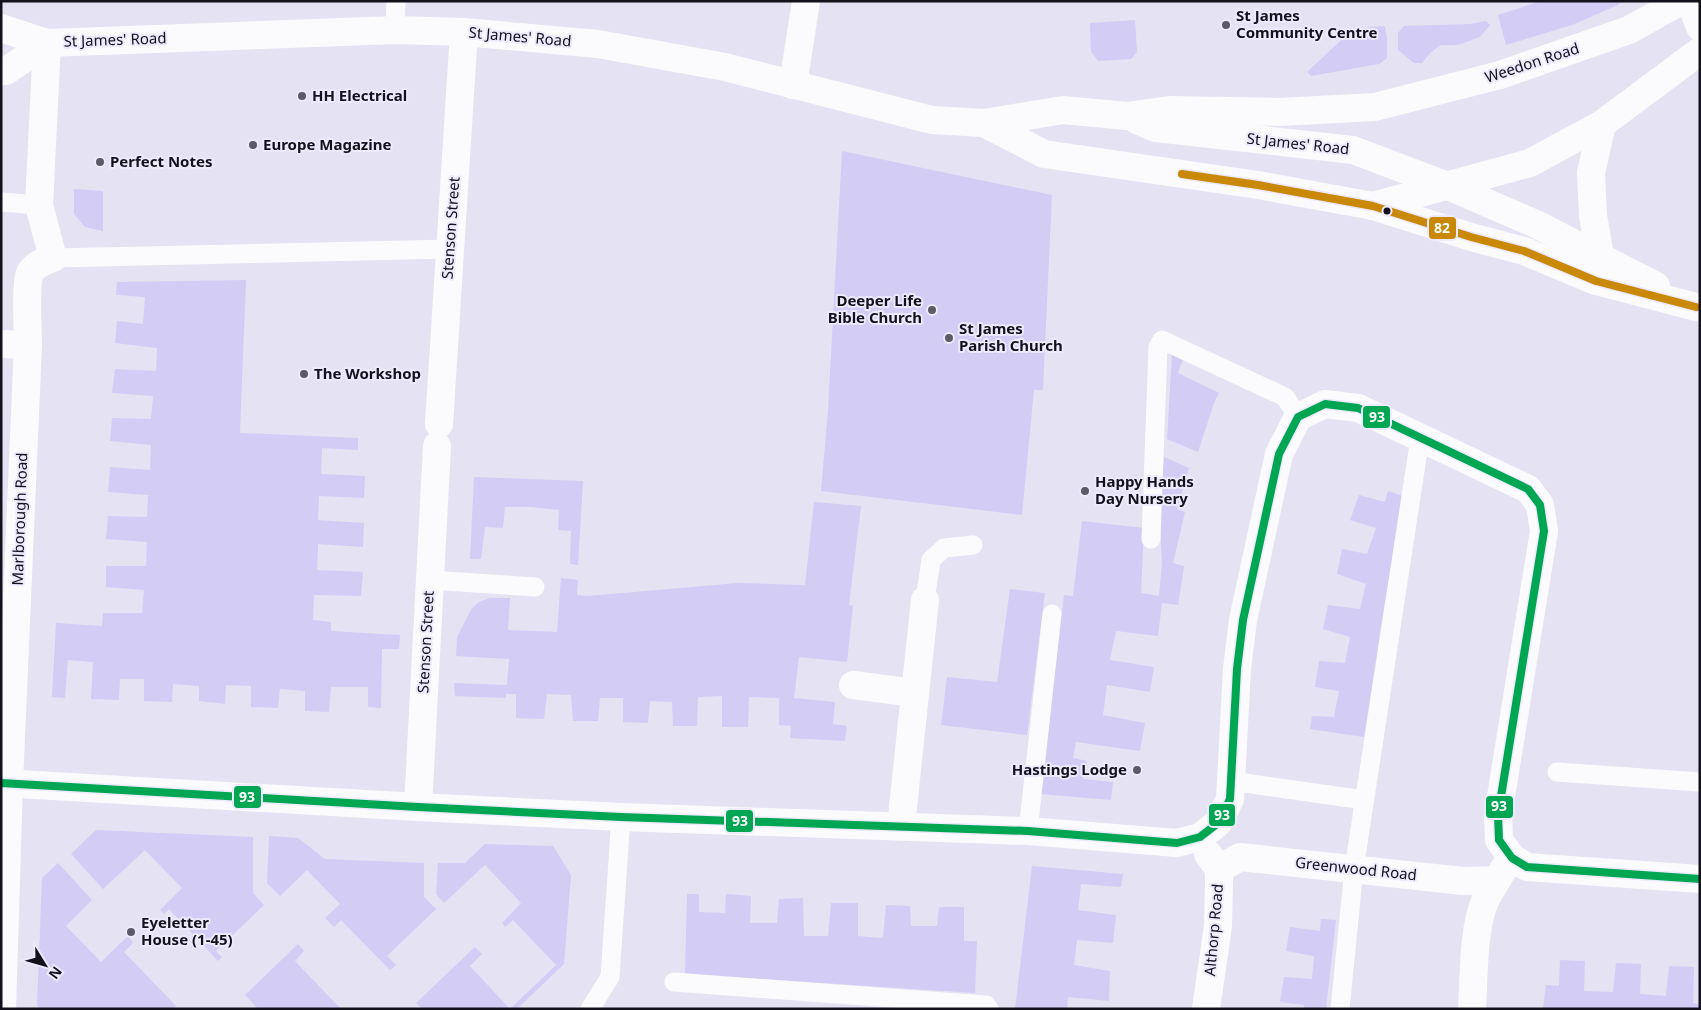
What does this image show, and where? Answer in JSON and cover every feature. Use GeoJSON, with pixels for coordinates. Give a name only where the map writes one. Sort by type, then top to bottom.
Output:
{"type":"FeatureCollection","features":[{"type":"Feature","properties":{"kind":"street"},"geometry":{"type":"LineString","coordinates":[[793,85],[799,36],[806,1]]}},
{"type":"Feature","properties":{"kind":"street","name":"Weedon Road"},"geometry":{"type":"LineString","coordinates":[[1375,107],[1500,75],[1629,30],[1682,1]]}},
{"type":"Feature","properties":{"kind":"street"},"geometry":{"type":"LineString","coordinates":[[1690,1],[1700,27]]}},
{"type":"Feature","properties":{"kind":"street","name":"St James' Road"},"geometry":{"type":"LineString","coordinates":[[1,28],[47,43],[396,30],[464,32],[598,44],[725,67],[932,120],[984,123],[1063,110],[1127,116],[1169,110],[1280,112],[1375,107]]}},
{"type":"Feature","properties":{"kind":"street","name":"Stenson Street"},"geometry":{"type":"LineString","coordinates":[[418,807],[429,580],[464,32]]}},
{"type":"Feature","properties":{"kind":"street","name":"St James' Road"},"geometry":{"type":"LineString","coordinates":[[1,71],[6,71],[47,43]]}},
{"type":"Feature","properties":{"kind":"street"},"geometry":{"type":"LineString","coordinates":[[47,43],[39,205],[53,258]]}},
{"type":"Feature","properties":{"kind":"street"},"geometry":{"type":"LineString","coordinates":[[1448,186],[1530,163],[1602,124],[1700,51]]}},
{"type":"Feature","properties":{"kind":"street","name":"St James' Road"},"geometry":{"type":"LineString","coordinates":[[1127,116],[1156,128],[1353,150],[1448,186]]}},
{"type":"Feature","properties":{"kind":"street","name":"St James' Road"},"geometry":{"type":"LineString","coordinates":[[984,123],[1044,154],[1258,185],[1374,206],[1471,237],[1524,250],[1596,281],[1698,308]]}},
{"type":"Feature","properties":{"kind":"street"},"geometry":{"type":"LineString","coordinates":[[1600,256],[1592,216],[1591,173],[1602,124]]}},
{"type":"Feature","properties":{"kind":"street","name":"St James' Road"},"geometry":{"type":"LineString","coordinates":[[1374,206],[1448,186]]}},
{"type":"Feature","properties":{"kind":"street"},"geometry":{"type":"LineString","coordinates":[[1448,186],[1536,224],[1698,308]]}},
{"type":"Feature","properties":{"kind":"street","name":"Marlborough Road"},"geometry":{"type":"LineString","coordinates":[[2,1009],[14,344],[30,272],[40,263],[53,258]]}},
{"type":"Feature","properties":{"kind":"street"},"geometry":{"type":"LineString","coordinates":[[5,783],[621,817],[1028,831],[1178,843],[1200,837],[1218,823],[1230,799],[1237,669],[1243,620],[1279,454],[1298,417],[1325,404],[1358,408],[1508,478],[1528,489],[1540,505],[1544,530],[1498,815],[1499,840],[1504,869],[1485,902],[1478,926],[1472,1009]]}},
{"type":"Feature","properties":{"kind":"street"},"geometry":{"type":"LineString","coordinates":[[901,826],[924,600]]}},
{"type":"Feature","properties":{"kind":"street"},"geometry":{"type":"LineString","coordinates":[[853,685],[915,693]]}},
{"type":"Feature","properties":{"kind":"street","name":"Althorp Road"},"geometry":{"type":"LineString","coordinates":[[1200,837],[1210,858],[1219,868],[1218,926],[1206,1009]]}},
{"type":"Feature","properties":{"kind":"street","name":"Greenwood Road"},"geometry":{"type":"LineString","coordinates":[[1219,868],[1240,857],[1464,881],[1504,869],[1527,867],[1700,879]]}},
{"type":"Feature","properties":{"kind":"lane"},"geometry":{"type":"LineString","coordinates":[[396,1],[396,30]]}},
{"type":"Feature","properties":{"kind":"lane"},"geometry":{"type":"LineString","coordinates":[[1,202],[39,205]]}},
{"type":"Feature","properties":{"kind":"lane"},"geometry":{"type":"LineString","coordinates":[[53,258],[449,249]]}},
{"type":"Feature","properties":{"kind":"lane"},"geometry":{"type":"LineString","coordinates":[[1150,539],[1158,347],[1162,340],[1285,397],[1298,417]]}},
{"type":"Feature","properties":{"kind":"lane"},"geometry":{"type":"LineString","coordinates":[[1340,1009],[1354,869],[1420,438]]}},
{"type":"Feature","properties":{"kind":"lane"},"geometry":{"type":"LineString","coordinates":[[924,600],[931,560],[944,548],[973,545]]}},
{"type":"Feature","properties":{"kind":"lane"},"geometry":{"type":"LineString","coordinates":[[429,580],[535,586]]}},
{"type":"Feature","properties":{"kind":"lane"},"geometry":{"type":"LineString","coordinates":[[1028,831],[1052,614]]}},
{"type":"Feature","properties":{"kind":"lane"},"geometry":{"type":"LineString","coordinates":[[1556,772],[1700,782]]}},
{"type":"Feature","properties":{"kind":"lane"},"geometry":{"type":"LineString","coordinates":[[1231,780],[1364,800]]}},
{"type":"Feature","properties":{"kind":"lane"},"geometry":{"type":"LineString","coordinates":[[590,1009],[610,977],[621,817]]}},
{"type":"Feature","properties":{"kind":"lane"},"geometry":{"type":"LineString","coordinates":[[674,982],[986,1005],[989,1009]]}},
{"type":"Feature","properties":{"kind":"shaded area"},"geometry":{"type":"Polygon","coordinates":[[[1541,1],[1622,1],[1618,5],[1572,25],[1506,45],[1498,15],[1541,1]]]}},
{"type":"Feature","properties":{"kind":"shaded area"},"geometry":{"type":"Polygon","coordinates":[[[1135,20],[1137,52],[1131,59],[1098,61],[1091,51],[1090,23],[1135,20]]]}},
{"type":"Feature","properties":{"kind":"shaded area"},"geometry":{"type":"Polygon","coordinates":[[[1486,21],[1490,25],[1480,37],[1458,45],[1441,45],[1430,53],[1422,63],[1414,63],[1398,50],[1398,33],[1404,26],[1470,24],[1486,21]]]}},
{"type":"Feature","properties":{"kind":"shaded area"},"geometry":{"type":"Polygon","coordinates":[[[1385,26],[1387,58],[1379,64],[1311,76],[1307,72],[1349,33],[1370,27],[1385,26]]]}},
{"type":"Feature","properties":{"kind":"shaded area"},"geometry":{"type":"Polygon","coordinates":[[[842,151],[1052,195],[1043,390],[1034,390],[1022,515],[821,491],[828,410],[842,151]]]}},
{"type":"Feature","properties":{"kind":"shaded area"},"geometry":{"type":"Polygon","coordinates":[[[74,189],[103,191],[103,231],[85,227],[74,214],[74,189]]]}},
{"type":"Feature","properties":{"kind":"shaded area"},"geometry":{"type":"Polygon","coordinates":[[[246,280],[240,433],[358,438],[358,450],[322,448],[321,474],[365,476],[364,498],[319,496],[318,520],[364,523],[363,547],[318,544],[317,570],[363,572],[361,596],[314,595],[313,620],[331,622],[331,631],[400,635],[399,649],[382,649],[381,708],[368,707],[368,687],[331,687],[329,712],[305,711],[305,691],[280,689],[278,708],[251,707],[251,686],[226,685],[225,704],[199,701],[199,686],[173,684],[172,702],[144,701],[144,679],[120,679],[119,700],[91,699],[93,662],[68,660],[65,698],[52,697],[56,623],[102,626],[103,613],[142,613],[144,590],[106,587],[106,566],[146,566],[147,542],[106,539],[108,516],[147,517],[148,495],[108,492],[110,467],[150,470],[151,445],[110,441],[112,418],[151,419],[153,396],[112,393],[115,369],[156,371],[157,348],[115,343],[117,321],[143,324],[145,297],[116,295],[117,282],[246,280]]]}},
{"type":"Feature","properties":{"kind":"shaded area"},"geometry":{"type":"Polygon","coordinates":[[[1172,355],[1183,359],[1178,373],[1219,393],[1198,452],[1167,439],[1172,355]]]}},
{"type":"Feature","properties":{"kind":"shaded area"},"geometry":{"type":"Polygon","coordinates":[[[1164,457],[1189,468],[1177,509],[1185,512],[1173,563],[1184,566],[1178,605],[1162,603],[1158,636],[1116,631],[1110,660],[1154,667],[1150,692],[1107,685],[1103,715],[1145,723],[1140,751],[1076,742],[1073,758],[1087,761],[1083,779],[1113,782],[1111,800],[1040,794],[1064,595],[1073,596],[1082,521],[1144,528],[1141,593],[1159,596],[1162,563],[1159,506],[1164,457]]]}},
{"type":"Feature","properties":{"kind":"shaded area"},"geometry":{"type":"Polygon","coordinates":[[[474,477],[583,481],[578,565],[570,564],[571,531],[558,530],[559,510],[530,507],[505,507],[503,528],[485,527],[481,559],[470,559],[474,477]]]}},
{"type":"Feature","properties":{"kind":"shaded area"},"geometry":{"type":"Polygon","coordinates":[[[1388,491],[1403,496],[1364,737],[1310,729],[1312,716],[1334,717],[1339,691],[1315,687],[1319,661],[1345,663],[1350,637],[1323,629],[1328,605],[1360,609],[1366,584],[1337,574],[1342,549],[1367,554],[1376,528],[1350,520],[1359,495],[1385,502],[1388,491]]]}},
{"type":"Feature","properties":{"kind":"shaded area"},"geometry":{"type":"Polygon","coordinates":[[[814,502],[861,506],[849,605],[853,606],[847,662],[799,657],[794,698],[835,702],[833,724],[847,726],[845,741],[790,738],[791,726],[779,725],[779,698],[749,697],[748,727],[722,727],[722,696],[698,697],[697,726],[673,726],[672,702],[650,701],[648,723],[623,722],[623,698],[600,698],[598,721],[573,721],[571,695],[547,694],[544,719],[516,718],[516,694],[506,694],[506,698],[455,696],[454,683],[507,685],[509,659],[456,656],[457,637],[472,608],[479,602],[489,598],[510,598],[508,630],[557,632],[561,578],[578,580],[577,595],[588,596],[738,583],[805,585],[814,502]]]}},
{"type":"Feature","properties":{"kind":"shaded area"},"geometry":{"type":"Polygon","coordinates":[[[1010,589],[1045,593],[1027,735],[941,725],[947,677],[997,682],[1010,589]]]}},
{"type":"Feature","properties":{"kind":"shaded area"},"geometry":{"type":"Polygon","coordinates":[[[96,830],[253,837],[253,893],[264,905],[216,951],[222,957],[218,961],[169,909],[164,914],[160,910],[182,888],[145,850],[103,889],[71,854],[96,830]]]}},
{"type":"Feature","properties":{"kind":"shaded area"},"geometry":{"type":"Polygon","coordinates":[[[269,836],[298,838],[325,859],[424,863],[424,897],[436,909],[387,956],[396,965],[390,970],[341,920],[334,927],[325,918],[340,904],[307,870],[280,896],[267,883],[269,836]]]}},
{"type":"Feature","properties":{"kind":"shaded area"},"geometry":{"type":"Polygon","coordinates":[[[485,844],[553,846],[571,875],[564,964],[517,1009],[510,1009],[556,965],[513,920],[505,927],[502,923],[521,903],[485,865],[444,903],[436,894],[438,863],[465,863],[485,844]]]}},
{"type":"Feature","properties":{"kind":"shaded area"},"geometry":{"type":"Polygon","coordinates":[[[58,863],[92,900],[66,926],[101,962],[128,936],[133,943],[124,952],[176,1006],[173,1009],[39,1009],[37,1005],[42,878],[58,863]]]}},
{"type":"Feature","properties":{"kind":"shaded area"},"geometry":{"type":"Polygon","coordinates":[[[1032,866],[1123,874],[1121,887],[1081,884],[1078,910],[1116,915],[1113,943],[1077,940],[1074,965],[1110,971],[1109,1001],[1068,997],[1067,1009],[1015,1009],[1032,866]]]}},
{"type":"Feature","properties":{"kind":"shaded area"},"geometry":{"type":"Polygon","coordinates":[[[687,894],[699,894],[699,912],[725,913],[726,894],[751,896],[750,923],[777,923],[779,899],[803,898],[804,936],[828,936],[831,903],[858,903],[858,936],[883,938],[886,905],[910,906],[911,926],[937,926],[939,907],[964,907],[964,941],[977,941],[975,993],[685,974],[687,894]]]}},
{"type":"Feature","properties":{"kind":"shaded area"},"geometry":{"type":"Polygon","coordinates":[[[1321,919],[1336,920],[1326,1009],[1304,1009],[1304,1005],[1280,1002],[1284,977],[1312,979],[1314,956],[1286,951],[1290,927],[1320,931],[1321,919]]]}},
{"type":"Feature","properties":{"kind":"shaded area"},"geometry":{"type":"Polygon","coordinates":[[[298,944],[304,951],[295,961],[341,1009],[258,1009],[245,995],[298,944]]]}},
{"type":"Feature","properties":{"kind":"shaded area"},"geometry":{"type":"Polygon","coordinates":[[[475,947],[482,954],[470,966],[510,1009],[422,1009],[416,1003],[475,947]]]}},
{"type":"Feature","properties":{"kind":"shaded area"},"geometry":{"type":"Polygon","coordinates":[[[1560,960],[1585,961],[1584,991],[1613,992],[1616,963],[1641,964],[1640,994],[1666,996],[1669,966],[1694,967],[1693,1003],[1700,1004],[1700,1009],[1543,1009],[1546,985],[1559,986],[1560,960]]]}},
{"type":"Feature","properties":{"kind":"transit line","name":"82"},"geometry":{"type":"LineString","coordinates":[[1182,174],[1258,185],[1373,206],[1471,237],[1524,251],[1596,281],[1696,307]]}},
{"type":"Feature","properties":{"kind":"transit line","name":"93"},"geometry":{"type":"LineString","coordinates":[[1,783],[621,817],[1028,831],[1177,843],[1200,837],[1218,823],[1230,799],[1237,669],[1243,620],[1279,454],[1298,417],[1325,404],[1358,408],[1528,489],[1540,505],[1544,531],[1498,815],[1499,840],[1512,858],[1527,867],[1700,879]]}},
{"type":"Feature","properties":{"kind":"place","name":"St James Community Centre"},"geometry":{"type":"Point","coordinates":[1226,25]}},
{"type":"Feature","properties":{"kind":"place","name":"HH Electrical"},"geometry":{"type":"Point","coordinates":[302,96]}},
{"type":"Feature","properties":{"kind":"place","name":"Europe Magazine"},"geometry":{"type":"Point","coordinates":[253,145]}},
{"type":"Feature","properties":{"kind":"place","name":"Perfect Notes"},"geometry":{"type":"Point","coordinates":[100,162]}},
{"type":"Feature","properties":{"kind":"place","name":"Deeper Life Bible Church"},"geometry":{"type":"Point","coordinates":[932,310]}},
{"type":"Feature","properties":{"kind":"place","name":"St James Parish Church"},"geometry":{"type":"Point","coordinates":[949,338]}},
{"type":"Feature","properties":{"kind":"place","name":"The Workshop"},"geometry":{"type":"Point","coordinates":[304,374]}},
{"type":"Feature","properties":{"kind":"place","name":"Happy Hands Day Nursery"},"geometry":{"type":"Point","coordinates":[1085,491]}},
{"type":"Feature","properties":{"kind":"place","name":"Hastings Lodge"},"geometry":{"type":"Point","coordinates":[1137,770]}},
{"type":"Feature","properties":{"kind":"place","name":"Eyeletter House (1-45)"},"geometry":{"type":"Point","coordinates":[131,932]}}]}
